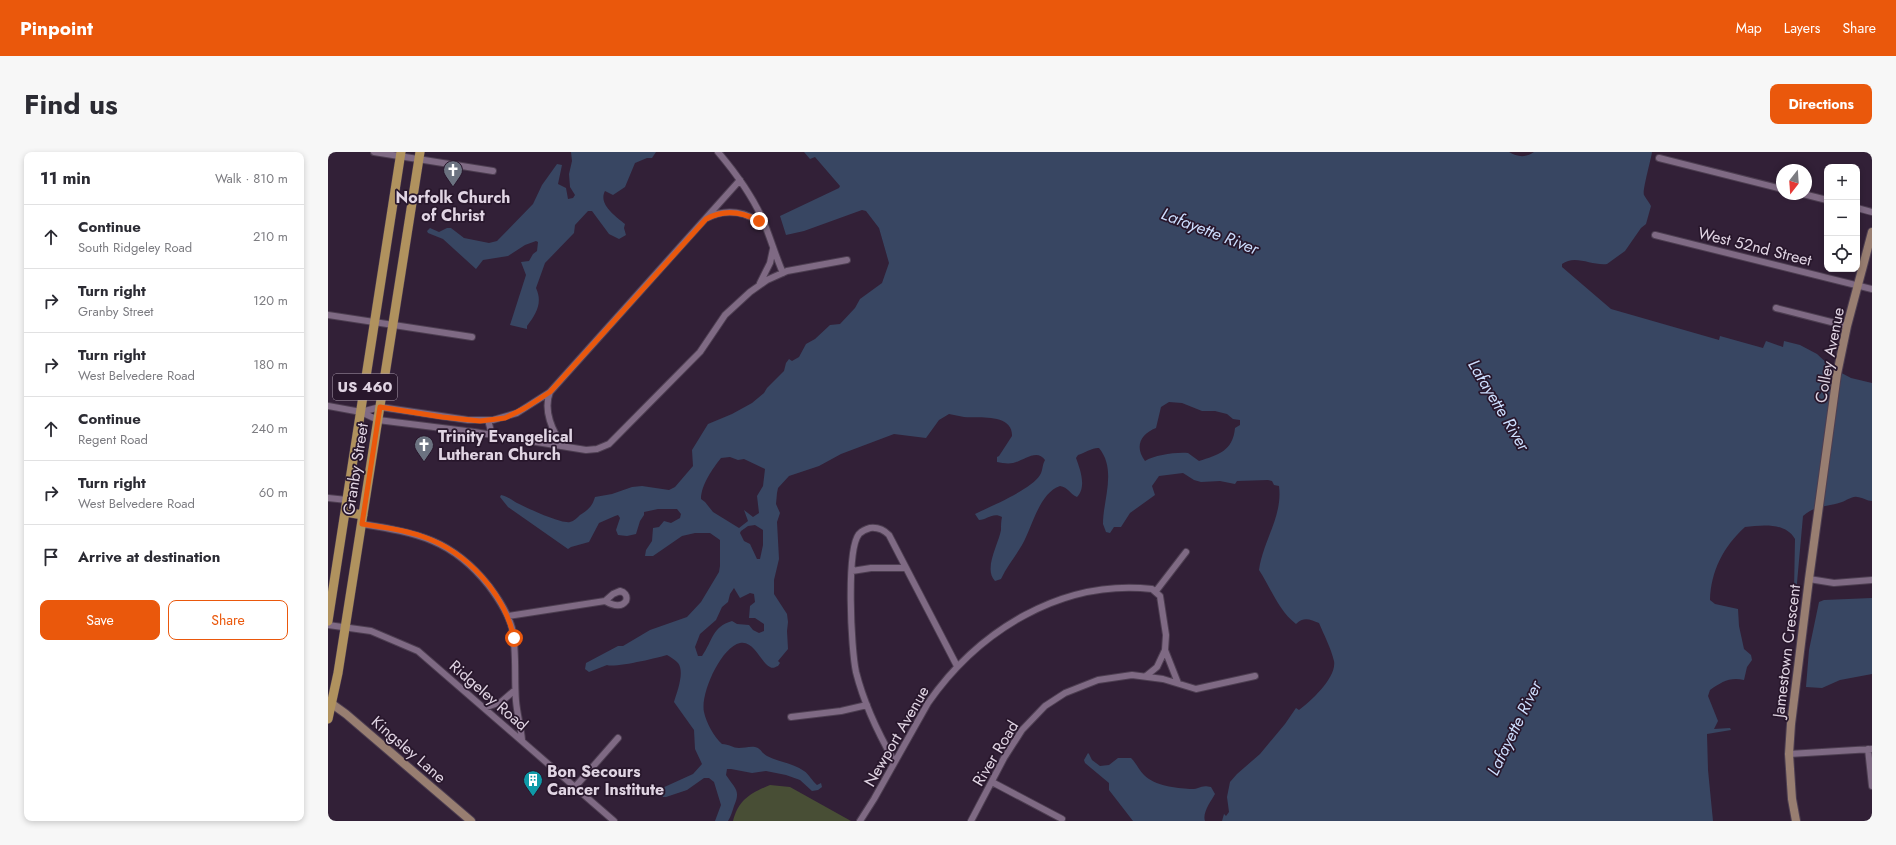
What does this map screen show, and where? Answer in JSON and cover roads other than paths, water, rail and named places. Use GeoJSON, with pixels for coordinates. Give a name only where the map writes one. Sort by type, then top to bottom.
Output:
{"type":"FeatureCollection","features":[{"type":"Feature","properties":{"kind":"main road","name":"Granby Street"},"geometry":{"type":"LineString","coordinates":[[328,621],[401,154]]}},
{"type":"Feature","properties":{"kind":"main road","name":"Granby Street"},"geometry":{"type":"LineString","coordinates":[[328,719],[329,700],[346,627],[419,155]]}},
{"type":"Feature","properties":{"kind":"main road","name":"Colley Avenue"},"geometry":{"type":"LineString","coordinates":[[1822,485],[1838,374],[1847,326],[1872,232]]}},
{"type":"Feature","properties":{"kind":"main road","name":"Jamestown Crescent"},"geometry":{"type":"LineString","coordinates":[[1796,821],[1792,799],[1789,754],[1790,724],[1822,485]]}},
{"type":"Feature","properties":{"kind":"main road"},"geometry":{"type":"LineString","coordinates":[[345,512],[362,519]]}},
{"type":"Feature","properties":{"kind":"main road","name":"Kingsley Lane"},"geometry":{"type":"LineString","coordinates":[[329,700],[471,821]]}},
{"type":"Feature","properties":{"kind":"street"},"geometry":{"type":"LineString","coordinates":[[374,152],[419,155],[493,170]]}},
{"type":"Feature","properties":{"kind":"street"},"geometry":{"type":"LineString","coordinates":[[718,152],[740,180],[766,228],[783,273]]}},
{"type":"Feature","properties":{"kind":"street"},"geometry":{"type":"LineString","coordinates":[[1660,158],[1776,187]]}},
{"type":"Feature","properties":{"kind":"street"},"geometry":{"type":"LineString","coordinates":[[361,412],[380,407],[468,420],[488,420],[517,413],[550,392],[706,219],[723,197],[740,180]]}},
{"type":"Feature","properties":{"kind":"street"},"geometry":{"type":"LineString","coordinates":[[1812,196],[1824,199]]}},
{"type":"Feature","properties":{"kind":"street"},"geometry":{"type":"LineString","coordinates":[[1860,209],[1872,212]]}},
{"type":"Feature","properties":{"kind":"street"},"geometry":{"type":"LineString","coordinates":[[706,219],[716,214],[733,212],[752,217],[766,228]]}},
{"type":"Feature","properties":{"kind":"street","name":"West 52nd Street"},"geometry":{"type":"LineString","coordinates":[[1655,235],[1872,289]]}},
{"type":"Feature","properties":{"kind":"street"},"geometry":{"type":"LineString","coordinates":[[758,286],[770,263],[773,248]]}},
{"type":"Feature","properties":{"kind":"street"},"geometry":{"type":"LineString","coordinates":[[328,406],[361,412],[378,420],[591,450],[603,447],[609,444],[700,352],[725,315],[758,286],[783,273],[847,260]]}},
{"type":"Feature","properties":{"kind":"street"},"geometry":{"type":"LineString","coordinates":[[1776,308],[1847,326]]}},
{"type":"Feature","properties":{"kind":"street"},"geometry":{"type":"LineString","coordinates":[[328,315],[472,337]]}},
{"type":"Feature","properties":{"kind":"street"},"geometry":{"type":"LineString","coordinates":[[550,392],[547,405],[548,413],[555,433],[564,446]]}},
{"type":"Feature","properties":{"kind":"street"},"geometry":{"type":"LineString","coordinates":[[488,420],[492,435]]}},
{"type":"Feature","properties":{"kind":"street"},"geometry":{"type":"LineString","coordinates":[[328,498],[347,500]]}},
{"type":"Feature","properties":{"kind":"street"},"geometry":{"type":"LineString","coordinates":[[362,519],[428,539],[449,549],[471,566],[502,605],[508,616],[514,638],[516,657],[515,690],[522,740]]}},
{"type":"Feature","properties":{"kind":"street"},"geometry":{"type":"LineString","coordinates":[[894,761],[883,742],[867,705],[856,671],[853,654],[853,549],[860,533],[864,530],[875,528],[889,535],[957,666]]}},
{"type":"Feature","properties":{"kind":"street"},"geometry":{"type":"LineString","coordinates":[[1146,676],[1157,667],[1165,650],[1166,635],[1160,596],[1156,591],[1186,552]]}},
{"type":"Feature","properties":{"kind":"street"},"geometry":{"type":"LineString","coordinates":[[852,571],[878,568],[906,568]]}},
{"type":"Feature","properties":{"kind":"street"},"geometry":{"type":"LineString","coordinates":[[1809,579],[1834,583],[1872,580]]}},
{"type":"Feature","properties":{"kind":"street","name":"Newport Avenue"},"geometry":{"type":"LineString","coordinates":[[860,821],[928,703],[957,666],[983,643],[1025,614],[1074,595],[1095,591],[1127,588],[1145,588],[1156,591]]}},
{"type":"Feature","properties":{"kind":"street"},"geometry":{"type":"LineString","coordinates":[[508,616],[605,602]]}},
{"type":"Feature","properties":{"kind":"street","name":"Ridgeley Road"},"geometry":{"type":"LineString","coordinates":[[328,625],[378,633],[418,651],[614,821]]}},
{"type":"Feature","properties":{"kind":"street"},"geometry":{"type":"LineString","coordinates":[[1165,650],[1178,684]]}},
{"type":"Feature","properties":{"kind":"street","name":"River Road"},"geometry":{"type":"LineString","coordinates":[[971,821],[1022,730],[1055,699],[1065,693],[1098,680],[1132,675],[1146,676],[1189,688],[1204,689],[1255,676]]}},
{"type":"Feature","properties":{"kind":"street"},"geometry":{"type":"LineString","coordinates":[[484,708],[501,702],[515,690]]}},
{"type":"Feature","properties":{"kind":"street"},"geometry":{"type":"LineString","coordinates":[[791,717],[841,711],[867,705]]}},
{"type":"Feature","properties":{"kind":"street"},"geometry":{"type":"LineString","coordinates":[[575,787],[618,738]]}},
{"type":"Feature","properties":{"kind":"street"},"geometry":{"type":"LineString","coordinates":[[1789,754],[1870,749],[1872,786]]}},
{"type":"Feature","properties":{"kind":"street"},"geometry":{"type":"LineString","coordinates":[[992,782],[1062,818]]}},
{"type":"Feature","properties":{"kind":"water"},"geometry":{"type":"Polygon","coordinates":[[[571,152],[656,152],[652,158],[647,158],[635,163],[625,187],[613,195],[605,191],[603,196],[606,205],[612,213],[625,224],[624,228],[626,235],[619,239],[609,234],[592,211],[588,211],[575,225],[574,233],[545,263],[536,288],[539,299],[538,308],[527,326],[527,329],[510,325],[526,275],[521,262],[529,261],[533,254],[537,251],[538,242],[536,241],[525,245],[508,256],[483,260],[476,269],[443,239],[428,233],[427,231],[430,228],[439,232],[447,228],[451,228],[464,238],[489,243],[497,241],[533,204],[542,185],[557,164],[562,165],[558,184],[566,188],[568,199],[573,198],[575,195],[570,187],[569,174],[572,161],[571,152]]]}},
{"type":"Feature","properties":{"kind":"water","name":"Lafayette River"},"geometry":{"type":"Polygon","coordinates":[[[804,152],[1509,152],[1522,156],[1534,152],[1652,152],[1644,192],[1644,195],[1651,206],[1646,224],[1641,228],[1625,251],[1607,264],[1572,260],[1562,264],[1562,267],[1611,309],[1719,340],[1720,336],[1763,348],[1766,341],[1783,347],[1784,341],[1800,345],[1817,354],[1832,368],[1851,378],[1872,383],[1872,501],[1859,497],[1853,497],[1837,504],[1817,508],[1803,516],[1796,594],[1794,594],[1795,539],[1791,534],[1779,527],[1766,525],[1745,527],[1730,543],[1716,569],[1710,600],[1715,604],[1738,609],[1739,626],[1744,649],[1751,655],[1752,660],[1747,667],[1744,680],[1734,679],[1722,683],[1710,690],[1708,696],[1718,721],[1714,729],[1730,728],[1731,730],[1707,734],[1708,770],[1713,821],[1222,821],[1224,814],[1226,816],[1229,812],[1227,797],[1230,782],[1260,754],[1296,708],[1299,710],[1316,695],[1327,681],[1334,667],[1331,651],[1319,623],[1305,619],[1296,624],[1284,612],[1259,570],[1264,549],[1278,508],[1279,486],[1274,485],[1272,481],[1268,480],[1237,481],[1235,484],[1220,481],[1201,482],[1194,480],[1183,473],[1159,476],[1152,486],[1155,495],[1130,513],[1121,527],[1114,527],[1110,533],[1106,532],[1103,524],[1108,485],[1107,466],[1099,448],[1092,449],[1078,455],[1076,458],[1082,478],[1082,488],[1080,493],[1077,497],[1060,486],[1047,496],[1041,503],[1022,545],[1001,579],[995,581],[992,576],[991,563],[1000,535],[1002,517],[996,515],[979,520],[975,514],[1029,486],[1040,475],[1045,460],[1038,455],[1034,455],[1013,463],[997,462],[997,457],[1012,436],[1011,429],[1007,423],[994,418],[964,417],[949,414],[939,420],[926,438],[894,434],[841,454],[819,466],[789,476],[778,488],[776,504],[780,513],[777,522],[779,559],[774,580],[774,594],[787,614],[788,649],[778,661],[780,663],[778,666],[772,668],[767,665],[749,645],[740,643],[733,646],[719,662],[713,672],[705,694],[704,712],[711,729],[722,744],[737,748],[757,748],[767,756],[800,768],[806,772],[817,785],[821,783],[822,787],[818,790],[812,791],[800,780],[786,775],[766,771],[752,773],[727,769],[726,775],[737,793],[736,801],[728,821],[715,821],[721,805],[714,782],[709,778],[704,778],[687,790],[663,797],[660,789],[693,774],[702,764],[695,749],[694,730],[674,702],[681,677],[681,671],[678,663],[667,655],[627,664],[607,665],[589,672],[585,669],[586,663],[618,646],[623,646],[650,630],[687,617],[701,602],[719,572],[720,540],[710,533],[695,533],[682,536],[653,556],[645,556],[646,550],[652,541],[653,528],[659,527],[664,521],[671,523],[680,518],[681,514],[677,509],[658,509],[644,512],[636,534],[627,536],[618,535],[616,530],[620,518],[618,515],[599,523],[589,542],[568,549],[508,507],[500,497],[501,495],[506,497],[536,512],[559,521],[570,522],[589,508],[595,497],[612,494],[632,487],[642,486],[669,490],[675,487],[693,466],[692,450],[708,424],[732,414],[752,403],[764,393],[784,371],[786,363],[789,359],[792,361],[799,357],[806,344],[815,339],[830,325],[840,324],[855,308],[860,299],[882,283],[889,263],[879,228],[866,211],[862,210],[804,231],[786,235],[780,216],[839,188],[840,186],[815,157],[810,159],[804,152]],[[1169,402],[1161,407],[1156,428],[1146,434],[1141,441],[1140,450],[1145,461],[1165,454],[1177,453],[1188,453],[1199,461],[1212,457],[1228,447],[1234,436],[1235,428],[1240,425],[1240,420],[1233,419],[1227,414],[1215,411],[1202,411],[1182,403],[1169,402]],[[730,457],[721,458],[705,483],[701,499],[713,512],[739,528],[748,521],[744,510],[753,517],[759,513],[757,496],[763,486],[765,469],[744,459],[738,460],[730,457]],[[755,525],[748,526],[740,533],[744,541],[750,544],[757,559],[760,559],[763,545],[763,530],[755,525]],[[734,588],[730,594],[728,602],[722,607],[716,620],[700,634],[695,647],[698,656],[702,656],[717,630],[732,621],[737,624],[749,625],[753,630],[759,633],[764,631],[764,624],[755,618],[749,618],[750,606],[755,602],[754,594],[750,593],[740,598],[734,588]]]}},
{"type":"Feature","properties":{"kind":"water"},"geometry":{"type":"Polygon","coordinates":[[[1872,598],[1872,674],[1840,680],[1822,688],[1806,687],[1809,650],[1819,602],[1824,600],[1872,598]]]}},
{"type":"Feature","properties":{"kind":"water"},"geometry":{"type":"Polygon","coordinates":[[[1088,753],[1092,760],[1100,766],[1109,765],[1118,758],[1131,758],[1142,773],[1149,779],[1166,786],[1190,789],[1196,789],[1204,786],[1211,787],[1215,794],[1206,811],[1204,818],[1205,821],[1133,821],[1109,790],[1109,783],[1085,763],[1084,760],[1088,753]]]}},
{"type":"Feature","properties":{"kind":"place","name":"Norfolk Church of Christ"},"geometry":{"type":"Point","coordinates":[453,187]}},
{"type":"Feature","properties":{"kind":"place","name":"Trinity Evangelical Lutheran Church"},"geometry":{"type":"Point","coordinates":[424,462]}},
{"type":"Feature","properties":{"kind":"place","name":"Bon Secours Cancer Institute"},"geometry":{"type":"Point","coordinates":[533,797]}}]}
